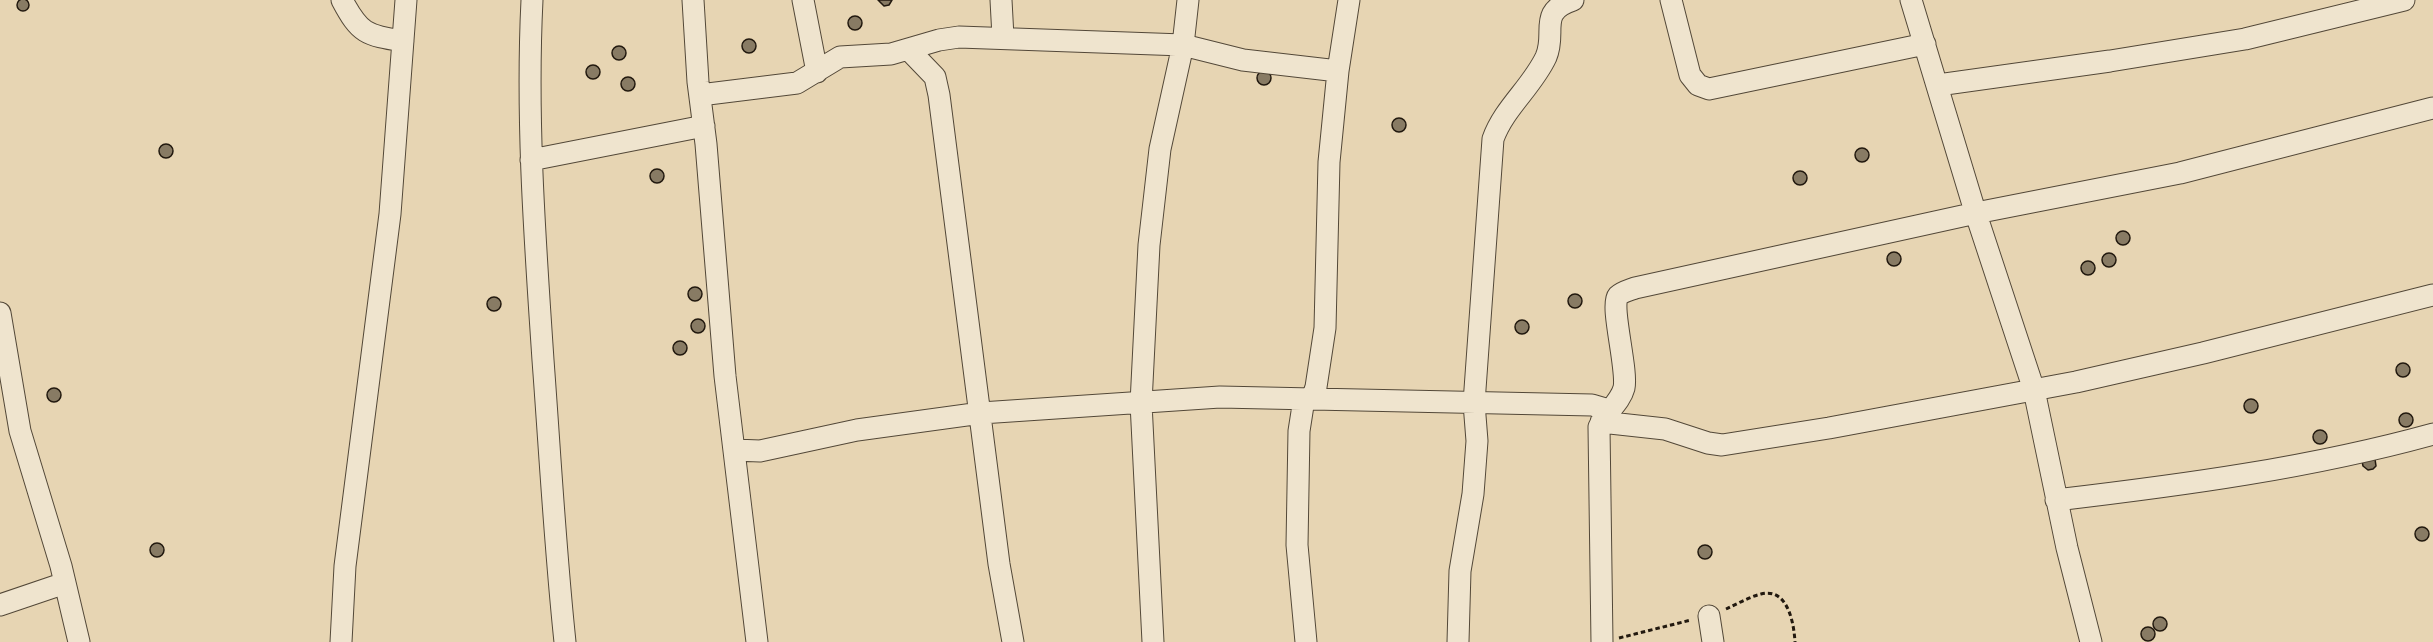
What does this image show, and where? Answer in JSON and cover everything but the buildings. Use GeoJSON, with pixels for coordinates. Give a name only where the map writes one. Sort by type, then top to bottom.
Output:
{"type":"FeatureCollection","features":[{"type":"Feature","properties":{"kind":"street"},"geometry":{"type":"LineString","coordinates":[[342,0],[360,28],[376,36],[403,41]]}},
{"type":"Feature","properties":{"kind":"street"},"geometry":{"type":"LineString","coordinates":[[341,642],[345,566],[390,214],[406,0]]}},
{"type":"Feature","properties":{"kind":"street"},"geometry":{"type":"LineString","coordinates":[[532,0],[529,54],[531,160],[540,319],[565,642]]}},
{"type":"Feature","properties":{"kind":"street"},"geometry":{"type":"LineString","coordinates":[[693,0],[723,354],[757,642]]}},
{"type":"Feature","properties":{"kind":"street"},"geometry":{"type":"LineString","coordinates":[[803,0],[817,72]]}},
{"type":"Feature","properties":{"kind":"street"},"geometry":{"type":"LineString","coordinates":[[1001,0],[1003,38]]}},
{"type":"Feature","properties":{"kind":"street"},"geometry":{"type":"LineString","coordinates":[[1154,642],[1141,403],[1149,245],[1160,149],[1183,45],[1188,0]]}},
{"type":"Feature","properties":{"kind":"street"},"geometry":{"type":"LineString","coordinates":[[1306,642],[1297,545],[1299,431],[1308,399],[1316,387],[1325,328],[1329,162],[1338,71],[1349,0]]}},
{"type":"Feature","properties":{"kind":"street"},"geometry":{"type":"LineString","coordinates":[[1458,642],[1460,572],[1473,494],[1477,441],[1474,403],[1493,139],[1502,119],[1530,83],[1547,53],[1551,15],[1560,5],[1574,0]]}},
{"type":"Feature","properties":{"kind":"street"},"geometry":{"type":"LineString","coordinates":[[1671,0],[1690,75],[1698,85],[1709,89],[1924,44]]}},
{"type":"Feature","properties":{"kind":"street"},"geometry":{"type":"LineString","coordinates":[[1913,0],[1924,44],[1976,213],[2034,390],[2056,501],[2091,642]]}},
{"type":"Feature","properties":{"kind":"street"},"geometry":{"type":"LineString","coordinates":[[1938,85],[2245,39],[2404,0]]}},
{"type":"Feature","properties":{"kind":"street"},"geometry":{"type":"LineString","coordinates":[[700,95],[797,83],[840,57],[891,54],[958,37],[1069,43],[1183,45],[1243,60],[1338,71]]}},
{"type":"Feature","properties":{"kind":"street"},"geometry":{"type":"LineString","coordinates":[[909,50],[935,77],[939,95],[999,564],[1013,642]]}},
{"type":"Feature","properties":{"kind":"street"},"geometry":{"type":"LineString","coordinates":[[1602,642],[1599,440],[1605,416],[1620,398],[1625,379],[1616,315],[1618,295],[1635,288],[1976,213],[2180,173],[2433,108]]}},
{"type":"Feature","properties":{"kind":"street"},"geometry":{"type":"LineString","coordinates":[[531,160],[704,126]]}},
{"type":"Feature","properties":{"kind":"street"},"geometry":{"type":"LineString","coordinates":[[734,450],[760,451],[857,430],[981,413],[1220,397],[1592,405],[1605,416],[1665,429],[1708,443],[1722,445],[1829,428],[2034,390],[2203,353],[2433,295]]}},
{"type":"Feature","properties":{"kind":"street"},"geometry":{"type":"LineString","coordinates":[[0,313],[20,431],[65,583],[79,642]]}},
{"type":"Feature","properties":{"kind":"street"},"geometry":{"type":"LineString","coordinates":[[2056,501],[2174,486],[2382,448],[2433,434]]}},
{"type":"Feature","properties":{"kind":"street"},"geometry":{"type":"LineString","coordinates":[[0,605],[65,583]]}},
{"type":"Feature","properties":{"kind":"street"},"geometry":{"type":"LineString","coordinates":[[1709,616],[1713,642]]}}]}
